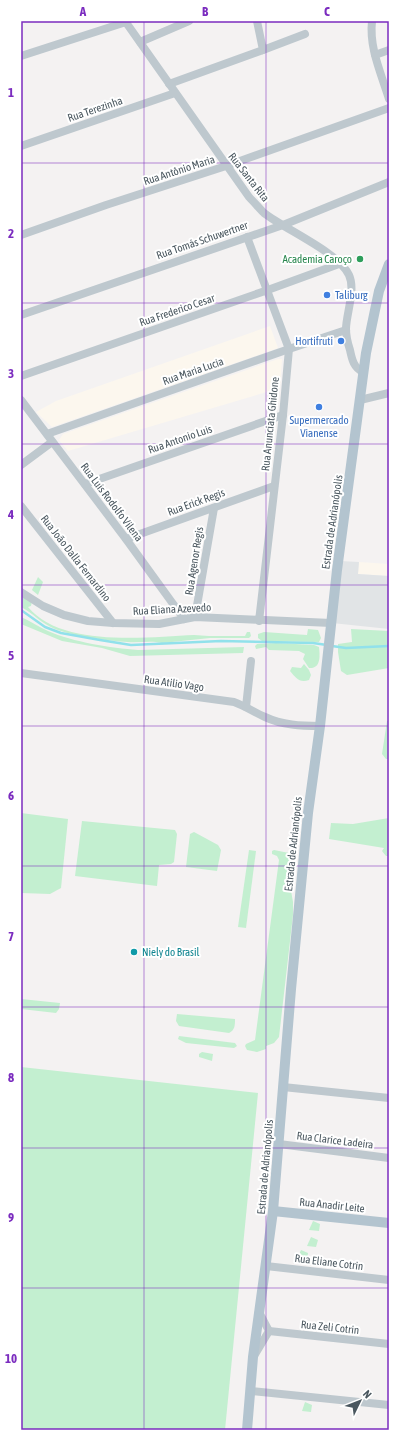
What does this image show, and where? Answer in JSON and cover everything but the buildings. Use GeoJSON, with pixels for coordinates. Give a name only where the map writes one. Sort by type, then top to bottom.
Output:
{"type":"FeatureCollection","features":[{"type":"Feature","properties":{"kind":"main road","name":"Estrada de Adrianópolis"},"geometry":{"type":"LineString","coordinates":[[246,1430],[251,1391],[253,1357],[273,1211],[308,813],[320,726],[330,627],[363,372],[374,311],[379,291],[389,264]]}},
{"type":"Feature","properties":{"kind":"main road","name":"Rua Anadir Leite"},"geometry":{"type":"LineString","coordinates":[[273,1211],[389,1223]]}},
{"type":"Feature","properties":{"kind":"street"},"geometry":{"type":"LineString","coordinates":[[140,42],[189,21]]}},
{"type":"Feature","properties":{"kind":"street"},"geometry":{"type":"LineString","coordinates":[[257,21],[263,50]]}},
{"type":"Feature","properties":{"kind":"street"},"geometry":{"type":"LineString","coordinates":[[372,21],[371,39],[375,55],[386,81],[389,99]]}},
{"type":"Feature","properties":{"kind":"street"},"geometry":{"type":"LineString","coordinates":[[21,56],[126,22]]}},
{"type":"Feature","properties":{"kind":"street","name":"Rua Santa Rita"},"geometry":{"type":"LineString","coordinates":[[126,22],[249,197],[264,212],[282,225],[319,247],[339,264],[350,276],[352,286],[346,330],[352,360],[356,368],[363,372]]}},
{"type":"Feature","properties":{"kind":"street"},"geometry":{"type":"LineString","coordinates":[[169,84],[305,34]]}},
{"type":"Feature","properties":{"kind":"street"},"geometry":{"type":"LineString","coordinates":[[375,55],[389,50]]}},
{"type":"Feature","properties":{"kind":"street","name":"Rua Terezinha"},"geometry":{"type":"LineString","coordinates":[[21,146],[175,93]]}},
{"type":"Feature","properties":{"kind":"street","name":"Rua Antônio Maria"},"geometry":{"type":"LineString","coordinates":[[21,235],[106,205],[226,166],[389,108]]}},
{"type":"Feature","properties":{"kind":"street","name":"Rua Tomás Schuwertner"},"geometry":{"type":"LineString","coordinates":[[21,314],[282,225],[389,182]]}},
{"type":"Feature","properties":{"kind":"street","name":"Rua Anunciata Ghidone"},"geometry":{"type":"LineString","coordinates":[[247,237],[289,349],[283,415],[259,621]]}},
{"type":"Feature","properties":{"kind":"street","name":"Rua Frederico Cesar"},"geometry":{"type":"LineString","coordinates":[[21,376],[267,291],[339,264]]}},
{"type":"Feature","properties":{"kind":"street","name":"Rua Maria Lucia"},"geometry":{"type":"LineString","coordinates":[[47,434],[346,330]]}},
{"type":"Feature","properties":{"kind":"street"},"geometry":{"type":"LineString","coordinates":[[360,400],[389,393]]}},
{"type":"Feature","properties":{"kind":"street","name":"Rua Luis Rodolfo Vilena"},"geometry":{"type":"LineString","coordinates":[[21,400],[126,539],[184,619]]}},
{"type":"Feature","properties":{"kind":"street","name":"Rua Antonio Luis"},"geometry":{"type":"LineString","coordinates":[[85,484],[283,415]]}},
{"type":"Feature","properties":{"kind":"street"},"geometry":{"type":"LineString","coordinates":[[21,465],[52,442]]}},
{"type":"Feature","properties":{"kind":"street","name":"Rua Erick Regis"},"geometry":{"type":"LineString","coordinates":[[126,539],[274,486]]}},
{"type":"Feature","properties":{"kind":"street","name":"Rua João Dalla Fernardino"},"geometry":{"type":"LineString","coordinates":[[21,506],[114,623]]}},
{"type":"Feature","properties":{"kind":"street","name":"Rua Agenor Regis"},"geometry":{"type":"LineString","coordinates":[[195,617],[214,508]]}},
{"type":"Feature","properties":{"kind":"street","name":"Rua Eliana Azevedo"},"geometry":{"type":"LineString","coordinates":[[21,592],[43,606],[64,615],[88,621],[159,624],[195,617],[330,627]]}},
{"type":"Feature","properties":{"kind":"street"},"geometry":{"type":"LineString","coordinates":[[246,707],[251,661]]}},
{"type":"Feature","properties":{"kind":"street","name":"Rua Atilio Vago"},"geometry":{"type":"LineString","coordinates":[[21,673],[234,702],[265,718],[281,723],[299,726],[320,726]]}},
{"type":"Feature","properties":{"kind":"street"},"geometry":{"type":"LineString","coordinates":[[283,1087],[389,1098]]}},
{"type":"Feature","properties":{"kind":"street","name":"Rua Clarice Ladeira"},"geometry":{"type":"LineString","coordinates":[[279,1144],[389,1158]]}},
{"type":"Feature","properties":{"kind":"street","name":"Rua Eliane Cotrin"},"geometry":{"type":"LineString","coordinates":[[266,1266],[389,1280]]}},
{"type":"Feature","properties":{"kind":"street"},"geometry":{"type":"LineString","coordinates":[[253,1357],[269,1331],[259,1312]]}},
{"type":"Feature","properties":{"kind":"street","name":"Rua Zeli Cotrin"},"geometry":{"type":"LineString","coordinates":[[269,1331],[389,1344]]}},
{"type":"Feature","properties":{"kind":"street"},"geometry":{"type":"LineString","coordinates":[[251,1391],[389,1405]]}},
{"type":"Feature","properties":{"kind":"shaded area"},"geometry":{"type":"Polygon","coordinates":[[[270,326],[278,348],[52,427],[36,412],[56,401],[270,326]]]}},
{"type":"Feature","properties":{"kind":"shaded area"},"geometry":{"type":"Polygon","coordinates":[[[278,359],[282,359],[280,388],[68,451],[59,440],[63,434],[278,359]]]}},
{"type":"Feature","properties":{"kind":"shaded area"},"geometry":{"type":"Polygon","coordinates":[[[340,561],[359,562],[358,574],[389,576],[389,629],[332,623],[340,561]]]}},
{"type":"Feature","properties":{"kind":"shaded area"},"geometry":{"type":"Polygon","coordinates":[[[359,562],[389,564],[389,576],[358,574],[359,562]]]}},
{"type":"Feature","properties":{"kind":"green space"},"geometry":{"type":"Polygon","coordinates":[[[38,577],[43,582],[38,595],[32,590],[38,577]]]}},
{"type":"Feature","properties":{"kind":"green space"},"geometry":{"type":"Polygon","coordinates":[[[21,595],[32,601],[31,606],[28,607],[43,620],[62,629],[83,634],[130,638],[194,635],[245,636],[247,632],[250,632],[251,636],[249,638],[210,638],[162,643],[91,638],[62,632],[46,624],[21,607],[21,595]]]}},
{"type":"Feature","properties":{"kind":"green space"},"geometry":{"type":"Polygon","coordinates":[[[21,617],[58,635],[92,644],[116,648],[138,650],[244,647],[243,653],[130,656],[102,648],[62,641],[21,624],[21,617]]]}},
{"type":"Feature","properties":{"kind":"green space"},"geometry":{"type":"Polygon","coordinates":[[[308,629],[318,630],[321,638],[319,642],[262,641],[258,638],[258,634],[264,632],[307,635],[308,629]]]}},
{"type":"Feature","properties":{"kind":"green space"},"geometry":{"type":"Polygon","coordinates":[[[351,629],[389,631],[389,668],[347,675],[341,671],[338,644],[352,642],[351,629]]]}},
{"type":"Feature","properties":{"kind":"green space"},"geometry":{"type":"Polygon","coordinates":[[[276,643],[314,645],[319,647],[318,664],[313,668],[309,668],[303,659],[305,654],[299,651],[269,650],[266,647],[256,649],[255,646],[257,644],[276,643]]]}},
{"type":"Feature","properties":{"kind":"green space"},"geometry":{"type":"Polygon","coordinates":[[[304,664],[311,675],[309,680],[306,681],[296,678],[290,671],[292,667],[301,668],[304,664]]]}},
{"type":"Feature","properties":{"kind":"green space"},"geometry":{"type":"Polygon","coordinates":[[[387,721],[389,721],[389,759],[386,759],[382,754],[387,721]]]}},
{"type":"Feature","properties":{"kind":"green space"},"geometry":{"type":"Polygon","coordinates":[[[21,813],[68,819],[61,888],[50,894],[21,893],[21,813]]]}},
{"type":"Feature","properties":{"kind":"green space"},"geometry":{"type":"Polygon","coordinates":[[[389,818],[389,856],[386,856],[382,851],[384,848],[329,839],[331,823],[353,824],[389,818]]]}},
{"type":"Feature","properties":{"kind":"green space"},"geometry":{"type":"Polygon","coordinates":[[[82,821],[175,830],[177,834],[174,862],[171,864],[159,865],[157,886],[75,876],[82,821]]]}},
{"type":"Feature","properties":{"kind":"green space"},"geometry":{"type":"Polygon","coordinates":[[[194,832],[218,845],[221,850],[217,871],[186,867],[190,834],[194,832]]]}},
{"type":"Feature","properties":{"kind":"green space"},"geometry":{"type":"Polygon","coordinates":[[[249,850],[256,851],[246,928],[238,927],[249,850]]]}},
{"type":"Feature","properties":{"kind":"green space"},"geometry":{"type":"Polygon","coordinates":[[[274,850],[289,853],[293,860],[290,885],[293,902],[293,915],[279,1037],[274,1043],[266,1046],[266,1049],[257,1052],[247,1050],[245,1046],[246,1044],[255,1040],[279,860],[277,856],[272,854],[272,851],[274,850]]]}},
{"type":"Feature","properties":{"kind":"green space"},"geometry":{"type":"Polygon","coordinates":[[[21,999],[60,1003],[59,1009],[56,1013],[21,1009],[21,999]]]}},
{"type":"Feature","properties":{"kind":"green space"},"geometry":{"type":"Polygon","coordinates":[[[177,1014],[235,1019],[235,1025],[234,1029],[229,1033],[179,1026],[176,1021],[177,1014]]]}},
{"type":"Feature","properties":{"kind":"green space"},"geometry":{"type":"Polygon","coordinates":[[[179,1036],[235,1043],[237,1046],[234,1048],[186,1043],[178,1039],[179,1036]]]}},
{"type":"Feature","properties":{"kind":"green space"},"geometry":{"type":"Polygon","coordinates":[[[202,1052],[213,1054],[212,1061],[199,1057],[199,1054],[202,1052]]]}},
{"type":"Feature","properties":{"kind":"green space"},"geometry":{"type":"Polygon","coordinates":[[[21,1067],[258,1093],[225,1430],[21,1430],[21,1067]]]}},
{"type":"Feature","properties":{"kind":"green space"},"geometry":{"type":"Polygon","coordinates":[[[313,1221],[320,1224],[319,1231],[309,1230],[313,1221]]]}},
{"type":"Feature","properties":{"kind":"green space"},"geometry":{"type":"Polygon","coordinates":[[[311,1237],[318,1240],[316,1247],[307,1246],[311,1237]]]}},
{"type":"Feature","properties":{"kind":"green space"},"geometry":{"type":"Polygon","coordinates":[[[301,1250],[308,1253],[307,1260],[297,1259],[301,1250]]]}},
{"type":"Feature","properties":{"kind":"green space"},"geometry":{"type":"Polygon","coordinates":[[[305,1402],[312,1405],[311,1412],[302,1411],[305,1402]]]}},
{"type":"Feature","properties":{"kind":"waterway"},"geometry":{"type":"LineString","coordinates":[[21,610],[45,627],[61,633],[131,645],[221,641],[313,643],[327,645]]}},
{"type":"Feature","properties":{"kind":"waterway"},"geometry":{"type":"LineString","coordinates":[[332,646],[346,648],[389,646]]}},
{"type":"Feature","properties":{"kind":"place","name":"Academia Caroço"},"geometry":{"type":"Point","coordinates":[360,259]}},
{"type":"Feature","properties":{"kind":"place","name":"Taliburg"},"geometry":{"type":"Point","coordinates":[327,295]}},
{"type":"Feature","properties":{"kind":"place","name":"Hortifruti"},"geometry":{"type":"Point","coordinates":[341,341]}},
{"type":"Feature","properties":{"kind":"place","name":"Supermercado Vianense"},"geometry":{"type":"Point","coordinates":[319,407]}},
{"type":"Feature","properties":{"kind":"place","name":"Niely do Brasil"},"geometry":{"type":"Point","coordinates":[134,952]}}]}
